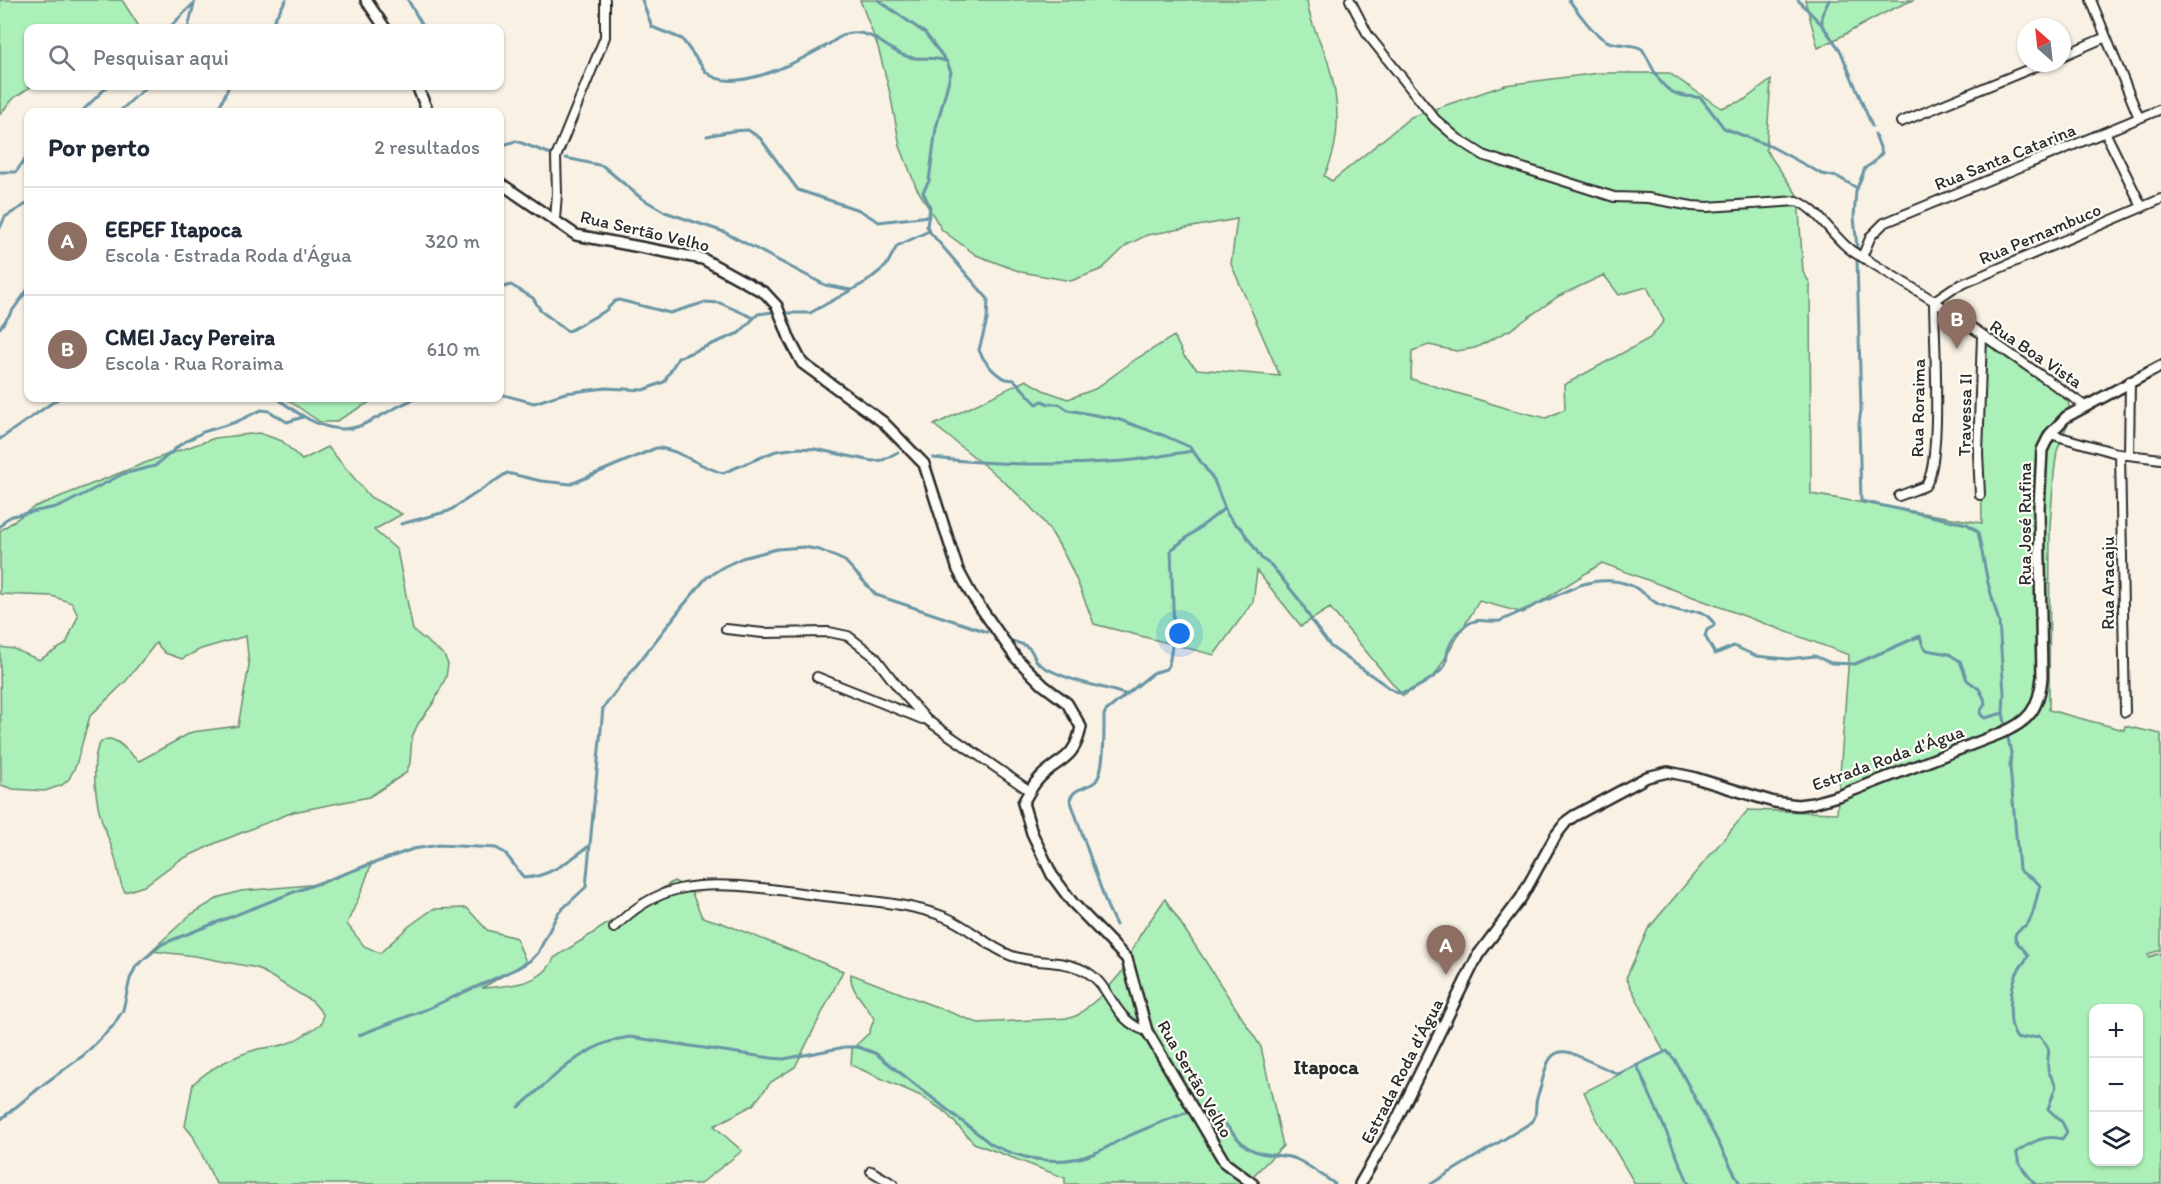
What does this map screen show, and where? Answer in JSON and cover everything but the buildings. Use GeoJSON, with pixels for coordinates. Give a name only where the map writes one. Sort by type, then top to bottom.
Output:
{"type":"FeatureCollection","features":[{"type":"Feature","properties":{"kind":"street"},"geometry":{"type":"LineString","coordinates":[[366,0],[383,24]]}},
{"type":"Feature","properties":{"kind":"street"},"geometry":{"type":"LineString","coordinates":[[555,220],[556,157],[605,37],[605,0]]}},
{"type":"Feature","properties":{"kind":"street","name":"Rua Boa Vista"},"geometry":{"type":"LineString","coordinates":[[1350,0],[1368,35],[1435,119],[1458,139],[1485,156],[1614,197],[1648,198],[1707,207],[1797,201],[1809,208],[1843,245],[1934,301],[2085,406]]}},
{"type":"Feature","properties":{"kind":"street"},"geometry":{"type":"LineString","coordinates":[[2091,0],[2139,118]]}},
{"type":"Feature","properties":{"kind":"street"},"geometry":{"type":"LineString","coordinates":[[2071,52],[2106,37]]}},
{"type":"Feature","properties":{"kind":"street"},"geometry":{"type":"LineString","coordinates":[[1901,122],[2022,72]]}},
{"type":"Feature","properties":{"kind":"street"},"geometry":{"type":"LineString","coordinates":[[419,90],[427,108]]}},
{"type":"Feature","properties":{"kind":"street","name":"Rua Santa Catarina"},"geometry":{"type":"LineString","coordinates":[[1862,258],[1867,243],[1875,231],[1884,224],[2161,109]]}},
{"type":"Feature","properties":{"kind":"street"},"geometry":{"type":"LineString","coordinates":[[2105,132],[2142,207]]}},
{"type":"Feature","properties":{"kind":"street","name":"Rua Sertão Velho"},"geometry":{"type":"LineString","coordinates":[[504,186],[576,236],[703,259],[765,292],[777,306],[801,363],[883,422],[924,464],[958,570],[971,594],[1016,658],[1043,686],[1067,703],[1081,727],[1078,740],[1070,755],[1036,781],[1023,803],[1032,834],[1052,875],[1072,902],[1127,959],[1147,1031],[1225,1163],[1253,1184]]}},
{"type":"Feature","properties":{"kind":"street","name":"Rua Pernambuco"},"geometry":{"type":"LineString","coordinates":[[1934,301],[1953,288],[2161,199]]}},
{"type":"Feature","properties":{"kind":"street","name":"Rua Roraima"},"geometry":{"type":"LineString","coordinates":[[1899,496],[1925,486],[1931,473],[1935,446],[1934,301]]}},
{"type":"Feature","properties":{"kind":"street","name":"Travessa II"},"geometry":{"type":"LineString","coordinates":[[1980,495],[1978,453],[1982,336]]}},
{"type":"Feature","properties":{"kind":"street","name":"Rua José Rufina"},"geometry":{"type":"LineString","coordinates":[[2033,711],[2040,693],[2042,676],[2039,507],[2042,450],[2050,434],[2066,417],[2161,366]]}},
{"type":"Feature","properties":{"kind":"street"},"geometry":{"type":"LineString","coordinates":[[2130,381],[2130,455]]}},
{"type":"Feature","properties":{"kind":"street"},"geometry":{"type":"LineString","coordinates":[[2050,434],[2120,454],[2161,459]]}},
{"type":"Feature","properties":{"kind":"street","name":"Rua Aracaju"},"geometry":{"type":"LineString","coordinates":[[2120,454],[2125,712]]}},
{"type":"Feature","properties":{"kind":"street"},"geometry":{"type":"LineString","coordinates":[[726,629],[763,633],[835,632],[848,636],[875,657],[901,692],[927,720],[1030,791]]}},
{"type":"Feature","properties":{"kind":"street"},"geometry":{"type":"LineString","coordinates":[[817,677],[927,720]]}},
{"type":"Feature","properties":{"kind":"street","name":"Estrada Roda d'Água"},"geometry":{"type":"LineString","coordinates":[[1360,1184],[1398,1117],[1478,955],[1521,898],[1556,835],[1574,816],[1647,777],[1668,772],[1774,802],[1798,805],[1813,803],[1841,795],[2009,730],[2021,723],[2033,711]]}},
{"type":"Feature","properties":{"kind":"street"},"geometry":{"type":"LineString","coordinates":[[614,928],[632,911],[649,900],[669,891],[698,886],[744,887],[885,904],[931,912],[964,926],[1008,955],[1083,969],[1097,979],[1123,1018],[1134,1027],[1147,1031]]}},
{"type":"Feature","properties":{"kind":"street"},"geometry":{"type":"LineString","coordinates":[[871,1171],[893,1184]]}},
{"type":"Feature","properties":{"kind":"green space"},"geometry":{"type":"Polygon","coordinates":[[[0,0],[122,0],[137,24],[24,24],[24,90],[26,90],[14,98],[0,114],[0,0]]]}},
{"type":"Feature","properties":{"kind":"green space"},"geometry":{"type":"Polygon","coordinates":[[[860,0],[1307,0],[1335,90],[1336,134],[1330,163],[1324,176],[1332,181],[1411,117],[1505,85],[1599,73],[1669,73],[1721,108],[1744,100],[1771,80],[1766,150],[1798,196],[1803,272],[1810,283],[1811,494],[1982,523],[1979,340],[2033,370],[2068,402],[2071,415],[2057,451],[2050,526],[2049,710],[2124,730],[2125,726],[2161,734],[2161,950],[2148,954],[2149,957],[2161,953],[2161,1184],[1635,1184],[1599,1123],[1584,1092],[1664,1052],[1626,978],[1648,929],[1748,810],[1837,813],[1849,655],[1602,563],[1523,613],[1479,601],[1434,677],[1403,696],[1330,608],[1301,626],[1257,571],[1253,602],[1214,655],[1094,624],[1065,556],[1042,520],[1014,491],[934,425],[1026,380],[1043,390],[1068,399],[1095,389],[1136,359],[1174,336],[1184,356],[1197,369],[1280,376],[1231,264],[1237,219],[1147,235],[1127,245],[1102,269],[1071,281],[1021,272],[976,255],[942,230],[916,187],[900,146],[878,47],[860,0]],[[1604,275],[1559,296],[1510,330],[1475,348],[1456,351],[1429,345],[1412,351],[1411,379],[1546,418],[1565,409],[1564,385],[1650,338],[1664,321],[1647,287],[1619,295],[1604,275]]]}},
{"type":"Feature","properties":{"kind":"green space"},"geometry":{"type":"Polygon","coordinates":[[[1805,0],[1914,0],[1889,10],[1818,48],[1805,0]]]}},
{"type":"Feature","properties":{"kind":"green space"},"geometry":{"type":"Polygon","coordinates":[[[291,402],[370,402],[335,422],[320,422],[291,402]]]}},
{"type":"Feature","properties":{"kind":"green space"},"geometry":{"type":"Polygon","coordinates":[[[259,433],[282,441],[302,460],[328,447],[370,497],[402,514],[374,530],[397,550],[413,630],[444,655],[448,664],[446,677],[434,702],[418,724],[412,737],[410,763],[406,773],[369,797],[293,812],[216,843],[178,861],[144,886],[125,892],[98,807],[94,770],[98,748],[103,741],[114,740],[139,761],[192,732],[238,726],[249,666],[246,636],[201,649],[182,659],[165,653],[156,643],[126,681],[90,716],[76,765],[69,779],[62,785],[45,791],[13,789],[1,785],[0,647],[14,649],[39,660],[66,644],[78,616],[72,603],[52,596],[0,594],[0,531],[34,507],[155,459],[215,438],[259,433]]]}},
{"type":"Feature","properties":{"kind":"green space"},"geometry":{"type":"Polygon","coordinates":[[[372,862],[347,924],[364,946],[380,953],[408,927],[433,909],[467,908],[487,930],[516,938],[526,962],[482,988],[513,985],[542,974],[554,958],[674,881],[691,891],[702,917],[843,971],[795,1067],[771,1082],[753,1105],[714,1126],[742,1151],[700,1184],[216,1184],[193,1136],[185,1126],[193,1084],[207,1072],[232,1059],[258,1049],[286,1044],[300,1037],[322,1023],[323,1014],[313,1002],[257,968],[195,956],[151,951],[190,915],[220,897],[241,891],[321,884],[372,862]]]}},
{"type":"Feature","properties":{"kind":"green space"},"geometry":{"type":"Polygon","coordinates":[[[1165,899],[1261,1047],[1283,1146],[1245,1184],[1065,1184],[1065,1178],[974,1143],[944,1111],[921,1096],[851,1065],[852,1049],[869,1033],[874,1019],[856,992],[851,974],[978,1023],[1070,1018],[1078,1015],[1102,995],[1121,973],[1140,935],[1165,899]]]}},
{"type":"Feature","properties":{"kind":"waterway"},"geometry":{"type":"LineString","coordinates":[[189,24],[195,0]]}},
{"type":"Feature","properties":{"kind":"waterway"},"geometry":{"type":"LineString","coordinates":[[271,24],[286,0]]}},
{"type":"Feature","properties":{"kind":"waterway"},"geometry":{"type":"LineString","coordinates":[[408,0],[422,24]]}},
{"type":"Feature","properties":{"kind":"waterway"},"geometry":{"type":"LineString","coordinates":[[642,0],[652,27],[682,39],[706,72],[717,78],[748,79],[764,74],[797,61],[850,33],[867,35],[909,57],[945,61]]}},
{"type":"Feature","properties":{"kind":"waterway"},"geometry":{"type":"LineString","coordinates":[[878,0],[925,33],[947,62],[951,72],[936,128],[929,181],[923,192],[930,207],[927,226],[988,299],[987,320],[979,350],[986,362],[1000,376],[1014,380],[1037,404],[1042,401],[1059,404],[1068,410],[1117,419],[1190,447],[1214,480],[1227,514],[1241,528],[1262,559],[1271,565],[1301,602],[1331,647],[1392,689],[1404,693],[1423,684],[1440,671],[1445,666],[1453,639],[1472,622],[1500,621],[1580,585],[1610,581],[1632,586],[1658,604],[1683,612],[1699,612],[1707,616],[1714,626],[1707,630],[1705,636],[1715,654],[1734,646],[1756,656],[1788,659],[1815,656],[1831,663],[1855,664],[1920,636],[1927,650],[1949,654],[1960,661],[1967,680],[1979,689],[1984,698],[1985,704],[1980,712],[1982,716],[1985,718],[2003,713]]}},
{"type":"Feature","properties":{"kind":"waterway"},"geometry":{"type":"LineString","coordinates":[[1569,0],[1598,35],[1609,42],[1642,49],[1656,75],[1670,91],[1701,98],[1724,128],[1772,147],[1822,174],[1838,177],[1857,188]]}},
{"type":"Feature","properties":{"kind":"waterway"},"geometry":{"type":"LineString","coordinates":[[1798,0],[1822,25],[1840,50],[1872,126]]}},
{"type":"Feature","properties":{"kind":"waterway"},"geometry":{"type":"LineString","coordinates":[[1822,23],[1822,15],[1829,0]]}},
{"type":"Feature","properties":{"kind":"waterway"},"geometry":{"type":"LineString","coordinates":[[173,24],[193,4]]}},
{"type":"Feature","properties":{"kind":"waterway"},"geometry":{"type":"LineString","coordinates":[[85,108],[104,90]]}},
{"type":"Feature","properties":{"kind":"waterway"},"geometry":{"type":"LineString","coordinates":[[123,108],[143,90]]}},
{"type":"Feature","properties":{"kind":"waterway"},"geometry":{"type":"LineString","coordinates":[[219,108],[227,90]]}},
{"type":"Feature","properties":{"kind":"waterway"},"geometry":{"type":"LineString","coordinates":[[707,136],[748,130],[760,138],[798,190],[859,210],[879,222],[929,216]]}},
{"type":"Feature","properties":{"kind":"waterway"},"geometry":{"type":"LineString","coordinates":[[1857,248],[1854,217],[1856,191],[1865,168],[1882,153],[1875,134]]}},
{"type":"Feature","properties":{"kind":"waterway"},"geometry":{"type":"LineString","coordinates":[[504,145],[516,141],[551,154]]}},
{"type":"Feature","properties":{"kind":"waterway"},"geometry":{"type":"LineString","coordinates":[[566,158],[603,166],[641,198],[665,212],[724,232],[825,285],[851,290]]}},
{"type":"Feature","properties":{"kind":"waterway"},"geometry":{"type":"LineString","coordinates":[[0,172],[16,172],[24,161]]}},
{"type":"Feature","properties":{"kind":"waterway"},"geometry":{"type":"LineString","coordinates":[[0,228],[5,217],[24,205]]}},
{"type":"Feature","properties":{"kind":"waterway"},"geometry":{"type":"LineString","coordinates":[[788,313],[810,313],[866,282],[886,266],[897,246],[929,231]]}},
{"type":"Feature","properties":{"kind":"waterway"},"geometry":{"type":"LineString","coordinates":[[1857,259],[1861,501],[1967,524],[1978,532],[1988,583],[1999,622],[2004,693],[2003,713],[2011,753],[2010,767],[2019,869],[2040,886],[2030,919],[2015,936],[2028,956],[2018,971],[2011,997],[2012,1026],[2018,1039],[2039,1036],[2047,1046],[2048,1070],[2056,1086],[2048,1109],[2062,1122],[2067,1132],[2062,1139],[2044,1138],[2017,1152],[2020,1165],[2035,1184]]}},
{"type":"Feature","properties":{"kind":"waterway"},"geometry":{"type":"LineString","coordinates":[[504,287],[511,285],[533,298],[541,311],[567,331],[605,311],[619,300],[670,313],[706,302],[720,303],[754,318]]}},
{"type":"Feature","properties":{"kind":"waterway"},"geometry":{"type":"LineString","coordinates":[[0,328],[24,295]]}},
{"type":"Feature","properties":{"kind":"waterway"},"geometry":{"type":"LineString","coordinates":[[504,395],[534,403],[565,393],[606,388],[643,390],[664,382],[678,358],[739,333],[758,314],[773,312]]}},
{"type":"Feature","properties":{"kind":"waterway"},"geometry":{"type":"LineString","coordinates":[[0,439],[53,402]]}},
{"type":"Feature","properties":{"kind":"waterway"},"geometry":{"type":"LineString","coordinates":[[282,402],[306,418],[339,429],[362,425],[408,402]]}},
{"type":"Feature","properties":{"kind":"waterway"},"geometry":{"type":"LineString","coordinates":[[0,527],[12,516],[61,506],[123,474],[155,466],[181,444],[203,432],[236,422],[261,410],[269,411],[287,422],[303,417]]}},
{"type":"Feature","properties":{"kind":"waterway"},"geometry":{"type":"LineString","coordinates":[[401,524],[449,511],[507,473],[541,481],[571,484],[656,448],[671,450],[723,473],[776,451],[799,448],[815,449],[872,461],[883,460],[898,452]]}},
{"type":"Feature","properties":{"kind":"waterway"},"geometry":{"type":"LineString","coordinates":[[933,458],[981,462],[1076,464],[1133,460],[1193,451]]}},
{"type":"Feature","properties":{"kind":"waterway"},"geometry":{"type":"LineString","coordinates":[[1116,925],[1107,906],[1070,799],[1075,792],[1089,786],[1099,776],[1106,711],[1153,673],[1166,669],[1169,665],[1174,634],[1171,550],[1225,508]]}},
{"type":"Feature","properties":{"kind":"waterway"},"geometry":{"type":"LineString","coordinates":[[359,1035],[427,1009],[518,968],[538,953],[558,913],[586,887],[603,708],[706,578],[723,567],[742,558],[777,549],[804,547],[820,550],[845,561],[876,595],[987,632]]}},
{"type":"Feature","properties":{"kind":"waterway"},"geometry":{"type":"LineString","coordinates":[[1009,640],[1028,647],[1038,662],[1054,672],[1127,695]]}},
{"type":"Feature","properties":{"kind":"waterway"},"geometry":{"type":"LineString","coordinates":[[0,1120],[84,1055],[113,1026],[123,1010],[130,979],[136,966],[162,944],[294,892],[413,849],[440,845],[496,848],[505,853],[524,878],[542,875],[589,846]]}},
{"type":"Feature","properties":{"kind":"waterway"},"geometry":{"type":"LineString","coordinates":[[519,1107],[570,1063],[584,1054],[614,1040],[630,1037],[784,1059],[845,1047],[858,1047],[875,1053],[991,1144],[1015,1154],[1042,1160],[1056,1161],[1082,1157],[1185,1113]]}},
{"type":"Feature","properties":{"kind":"waterway"},"geometry":{"type":"LineString","coordinates":[[1431,1184],[1532,1122],[1546,1067],[1552,1056],[1557,1053],[1571,1053],[1618,1074],[1667,1051],[1675,1060],[1740,1184]]}},
{"type":"Feature","properties":{"kind":"waterway"},"geometry":{"type":"LineString","coordinates":[[1637,1065],[1689,1184]]}},
{"type":"Feature","properties":{"kind":"waterway"},"geometry":{"type":"LineString","coordinates":[[1197,1109],[1212,1112],[1219,1117],[1247,1147],[1265,1154],[1296,1159],[1335,1184]]}},
{"type":"Feature","properties":{"kind":"place","name":"CMEI Jacy Pereira"},"geometry":{"type":"Point","coordinates":[1957,349]}},
{"type":"Feature","properties":{"kind":"place","name":"EEPEF Itapoca"},"geometry":{"type":"Point","coordinates":[1446,975]}},
{"type":"Feature","properties":{"kind":"district","name":"Itapoca"},"geometry":{"type":"Point","coordinates":[1326,1067]}}]}
